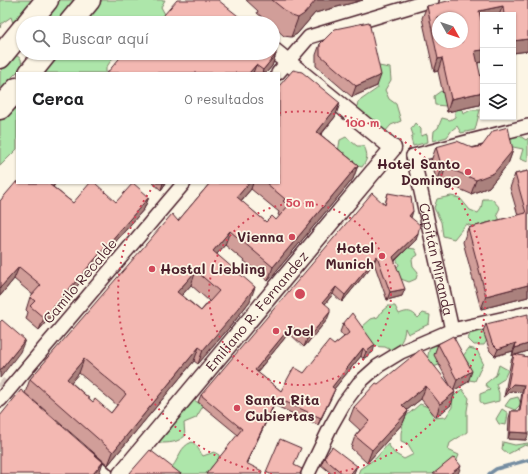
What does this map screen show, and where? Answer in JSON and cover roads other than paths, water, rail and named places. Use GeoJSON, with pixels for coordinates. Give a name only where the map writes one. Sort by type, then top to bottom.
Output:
{"type":"FeatureCollection","features":[{"type":"Feature","properties":{"kind":"highway"},"geometry":{"type":"LineString","coordinates":[[34,16],[47,0]]}},
{"type":"Feature","properties":{"kind":"highway"},"geometry":{"type":"LineString","coordinates":[[76,16],[89,0]]}},
{"type":"Feature","properties":{"kind":"highway"},"geometry":{"type":"LineString","coordinates":[[0,56],[16,37]]}},
{"type":"Feature","properties":{"kind":"highway"},"geometry":{"type":"LineString","coordinates":[[31,72],[40,60]]}},
{"type":"Feature","properties":{"kind":"highway"},"geometry":{"type":"LineString","coordinates":[[0,108],[16,90]]}},
{"type":"Feature","properties":{"kind":"street"},"geometry":{"type":"LineString","coordinates":[[426,1],[309,37],[283,67],[393,148],[413,156],[528,126]]}},
{"type":"Feature","properties":{"kind":"street","name":"Emiliano R. Fernandez"},"geometry":{"type":"LineString","coordinates":[[121,474],[393,148]]}},
{"type":"Feature","properties":{"kind":"street","name":"Capitán Miranda"},"geometry":{"type":"LineString","coordinates":[[413,156],[452,330]]}},
{"type":"Feature","properties":{"kind":"street","name":"Camilo Recalde"},"geometry":{"type":"LineString","coordinates":[[0,400],[183,184]]}},
{"type":"Feature","properties":{"kind":"street"},"geometry":{"type":"LineString","coordinates":[[308,474],[330,426],[344,403],[359,383],[378,366],[401,352],[452,330],[528,312]]}},
{"type":"Feature","properties":{"kind":"street"},"geometry":{"type":"LineString","coordinates":[[9,389],[20,398]]}},
{"type":"Feature","properties":{"kind":"street"},"geometry":{"type":"LineString","coordinates":[[79,450],[106,474]]}},
{"type":"Feature","properties":{"kind":"waterway"},"geometry":{"type":"LineString","coordinates":[[489,474],[496,469],[528,460]]}},
{"type":"Feature","properties":{"kind":"tunnel"},"geometry":{"type":"LineString","coordinates":[[0,382],[9,389]]}},
{"type":"Feature","properties":{"kind":"place","name":"Hotel Santo Domingo"},"geometry":{"type":"Point","coordinates":[468,172]}},
{"type":"Feature","properties":{"kind":"place","name":"Vienna"},"geometry":{"type":"Point","coordinates":[292,237]}},
{"type":"Feature","properties":{"kind":"place","name":"Hotel Munich"},"geometry":{"type":"Point","coordinates":[382,256]}},
{"type":"Feature","properties":{"kind":"place","name":"Hostal Liebling"},"geometry":{"type":"Point","coordinates":[152,269]}},
{"type":"Feature","properties":{"kind":"place","name":"Joel"},"geometry":{"type":"Point","coordinates":[276,331]}},
{"type":"Feature","properties":{"kind":"place","name":"Santa Rita Cubiertas"},"geometry":{"type":"Point","coordinates":[237,408]}}]}
